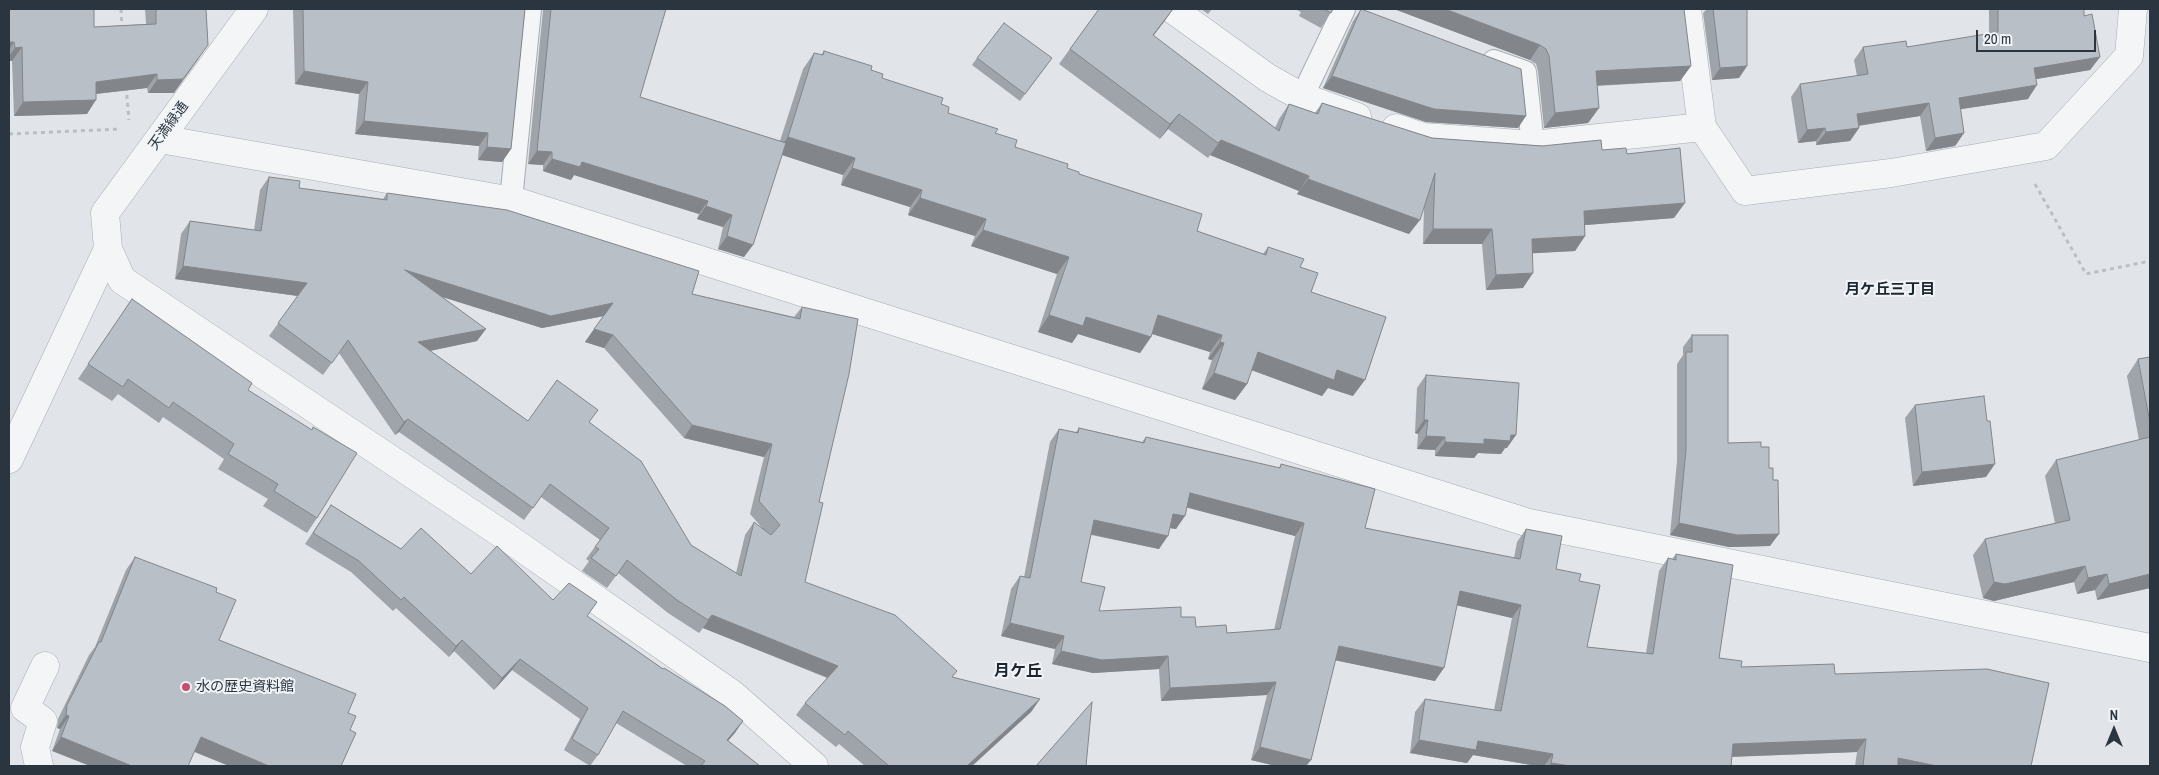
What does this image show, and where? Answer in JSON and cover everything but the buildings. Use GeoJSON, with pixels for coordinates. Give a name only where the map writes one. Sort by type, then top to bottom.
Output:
{"type":"FeatureCollection","features":[{"type":"Feature","properties":{"kind":"street","name":"天満緑通"},"geometry":{"type":"LineString","coordinates":[[108,249],[105,213],[254,9]]}},
{"type":"Feature","properties":{"kind":"street"},"geometry":{"type":"LineString","coordinates":[[1172,9],[1268,78],[1302,97],[1338,111],[1423,137],[1533,145],[1702,127]]}},
{"type":"Feature","properties":{"kind":"street"},"geometry":{"type":"LineString","coordinates":[[1687,9],[1702,127],[1745,192],[1891,173],[2046,146],[2129,56],[2133,9]]}},
{"type":"Feature","properties":{"kind":"street"},"geometry":{"type":"LineString","coordinates":[[160,139],[511,200],[1529,522],[2150,648]]}},
{"type":"Feature","properties":{"kind":"street"},"geometry":{"type":"LineString","coordinates":[[9,459],[108,249]]}},
{"type":"Feature","properties":{"kind":"street"},"geometry":{"type":"LineString","coordinates":[[108,249],[122,280],[505,536],[732,694],[814,766]]}},
{"type":"Feature","properties":{"kind":"street"},"geometry":{"type":"LineString","coordinates":[[39,766],[35,747],[43,721],[25,708],[46,666]]}},
{"type":"Feature","properties":{"kind":"lane"},"geometry":{"type":"LineString","coordinates":[[511,200],[530,9]]}},
{"type":"Feature","properties":{"kind":"lane"},"geometry":{"type":"LineString","coordinates":[[1302,97],[1344,9]]}},
{"type":"Feature","properties":{"kind":"lane"},"geometry":{"type":"LineString","coordinates":[[1478,55],[1525,72],[1533,145]]}},
{"type":"Feature","properties":{"kind":"path"},"geometry":{"type":"LineString","coordinates":[[121,9],[123,36]]}},
{"type":"Feature","properties":{"kind":"path"},"geometry":{"type":"LineString","coordinates":[[9,134],[130,129],[126,82]]}},
{"type":"Feature","properties":{"kind":"path"},"geometry":{"type":"LineString","coordinates":[[2017,151],[2086,274],[2150,261]]}},
{"type":"Feature","properties":{"kind":"place","name":"水の歴史資料館"},"geometry":{"type":"Point","coordinates":[186,687]}},
{"type":"Feature","properties":{"kind":"district","name":"月ケ丘三丁目"},"geometry":{"type":"Point","coordinates":[1890,290]}},
{"type":"Feature","properties":{"kind":"district","name":"月ケ丘"},"geometry":{"type":"Point","coordinates":[1018,672]}}]}
